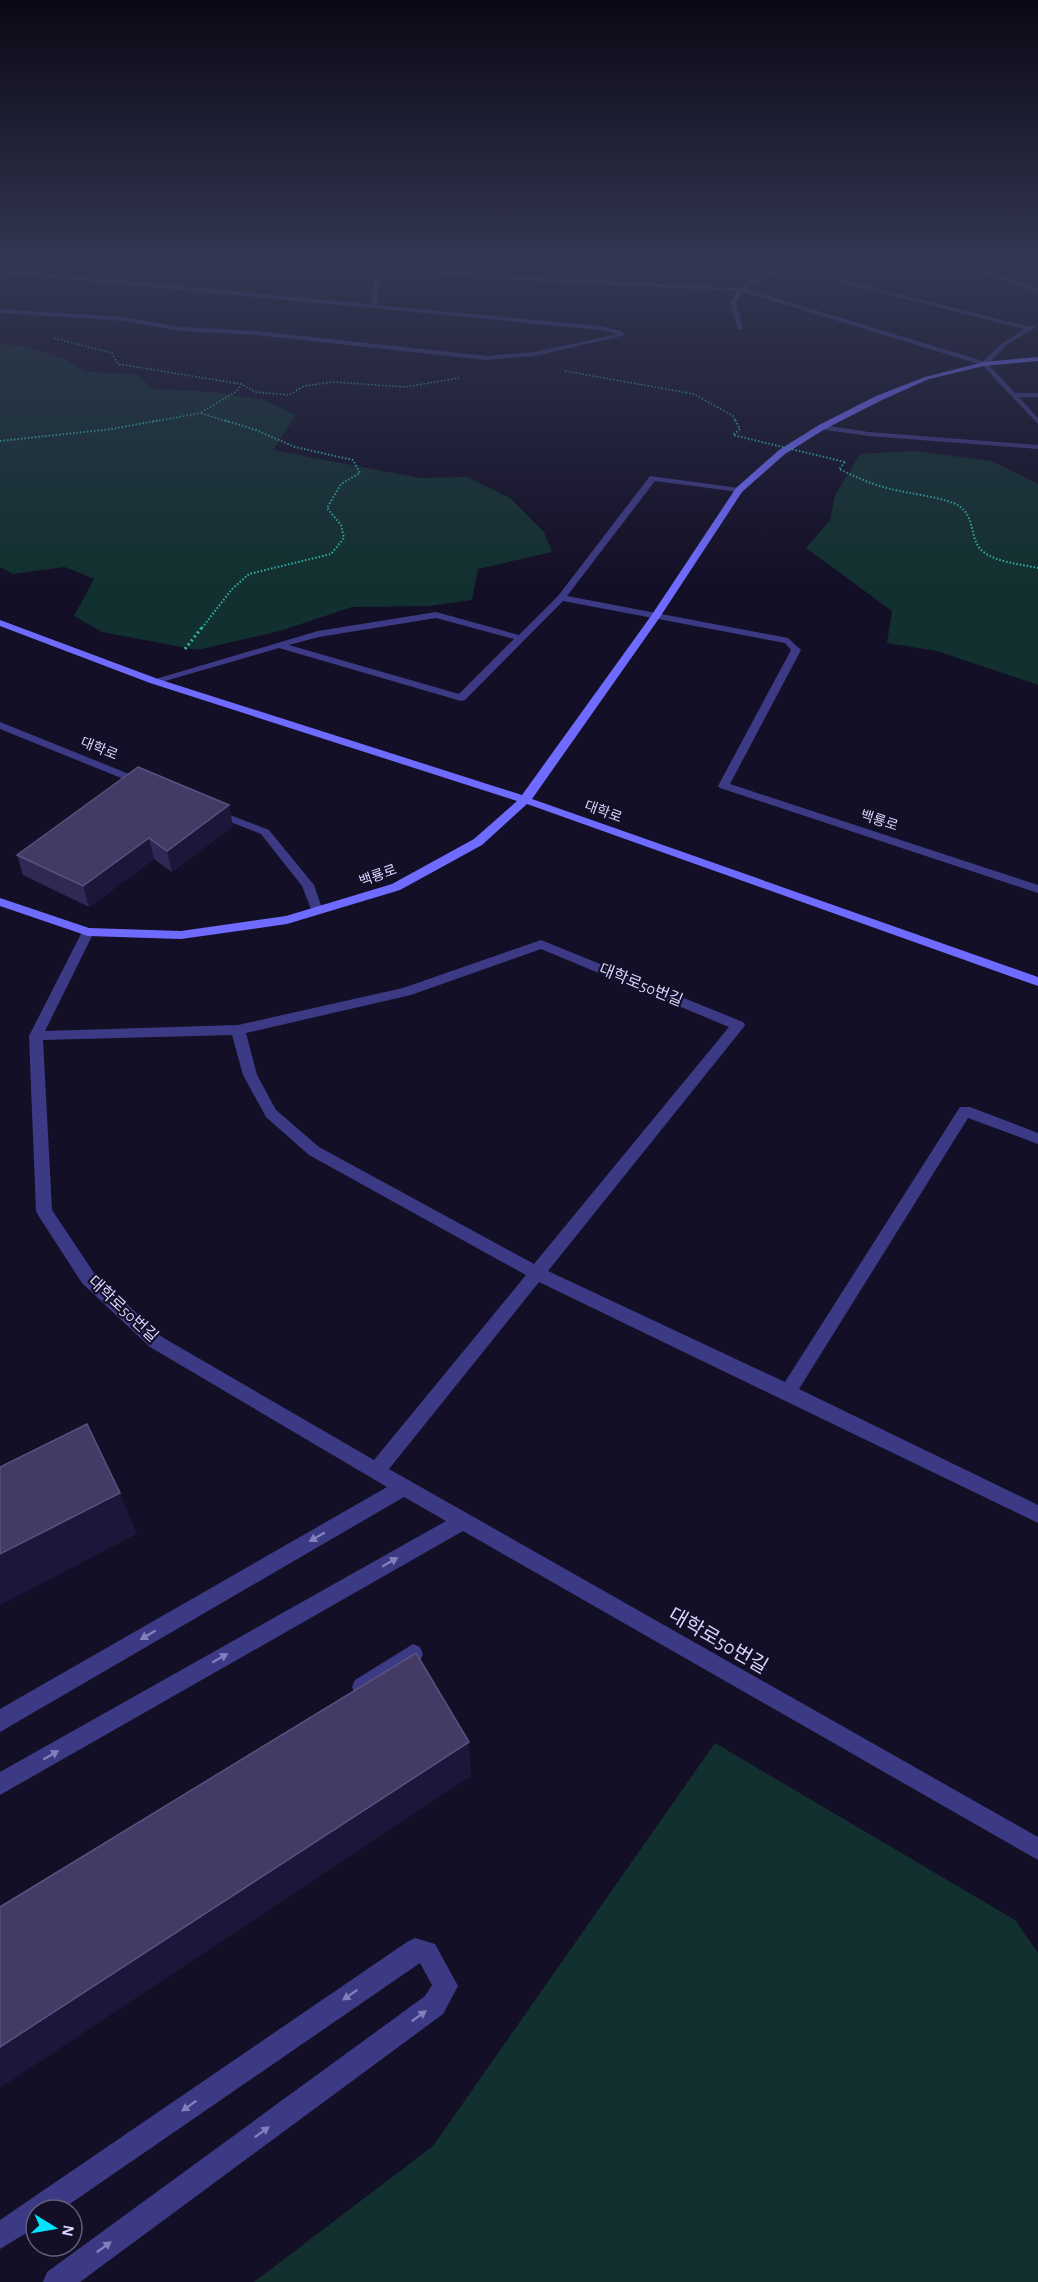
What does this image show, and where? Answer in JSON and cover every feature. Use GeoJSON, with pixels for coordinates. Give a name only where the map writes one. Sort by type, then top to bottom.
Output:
{"type":"FeatureCollection","features":[{"type":"Feature","properties":{"kind":"main road","name":"백룡로"},"geometry":{"type":"LineString","coordinates":[[0,902],[88,932],[181,935],[287,920],[396,887],[478,842],[525,800],[655,616],[739,490],[782,452],[822,427],[879,398],[927,378],[966,368]]}},
{"type":"Feature","properties":{"kind":"main road","name":"대학로"},"geometry":{"type":"LineString","coordinates":[[0,623],[154,681],[525,800],[1038,982]]}},
{"type":"Feature","properties":{"kind":"street"},"geometry":{"type":"LineString","coordinates":[[988,368],[1038,422]]}},
{"type":"Feature","properties":{"kind":"street"},"geometry":{"type":"LineString","coordinates":[[1014,394],[1038,394]]}},
{"type":"Feature","properties":{"kind":"street"},"geometry":{"type":"LineString","coordinates":[[822,427],[869,434],[1038,447]]}},
{"type":"Feature","properties":{"kind":"street"},"geometry":{"type":"LineString","coordinates":[[281,646],[461,698],[561,598],[653,478],[739,490]]}},
{"type":"Feature","properties":{"kind":"street"},"geometry":{"type":"LineString","coordinates":[[561,598],[655,616]]}},
{"type":"Feature","properties":{"kind":"street"},"geometry":{"type":"LineString","coordinates":[[154,681],[318,634],[436,615],[521,638]]}},
{"type":"Feature","properties":{"kind":"street","name":"백룡로"},"geometry":{"type":"LineString","coordinates":[[655,616],[788,641],[796,650],[724,786],[1038,889]]}},
{"type":"Feature","properties":{"kind":"street","name":"대학로"},"geometry":{"type":"LineString","coordinates":[[0,725],[154,788]]}},
{"type":"Feature","properties":{"kind":"street"},"geometry":{"type":"LineString","coordinates":[[199,805],[265,832],[308,885],[318,911]]}},
{"type":"Feature","properties":{"kind":"street","name":"대학로50번길"},"geometry":{"type":"LineString","coordinates":[[88,932],[36,1036],[44,1211],[88,1278],[156,1342],[376,1471],[1038,1849]]}},
{"type":"Feature","properties":{"kind":"street","name":"대학로50번길"},"geometry":{"type":"LineString","coordinates":[[36,1036],[238,1030],[406,993],[542,944],[738,1025],[376,1471]]}},
{"type":"Feature","properties":{"kind":"street"},"geometry":{"type":"LineString","coordinates":[[238,1030],[250,1074],[271,1113],[314,1151],[538,1274],[788,1392],[1038,1514]]}},
{"type":"Feature","properties":{"kind":"street"},"geometry":{"type":"LineString","coordinates":[[788,1392],[965,1111],[1038,1139]]}},
{"type":"Feature","properties":{"kind":"street"},"geometry":{"type":"LineString","coordinates":[[0,1722],[404,1487]]}},
{"type":"Feature","properties":{"kind":"street"},"geometry":{"type":"LineString","coordinates":[[0,1784],[463,1521]]}},
{"type":"Feature","properties":{"kind":"street"},"geometry":{"type":"LineString","coordinates":[[344,1699],[413,1654]]}},
{"type":"Feature","properties":{"kind":"street"},"geometry":{"type":"LineString","coordinates":[[56,2198],[415,1950],[427,1952],[446,1986],[434,2005],[57,2282]]}},
{"type":"Feature","properties":{"kind":"street"},"geometry":{"type":"LineString","coordinates":[[0,2236],[24,2220]]}},
{"type":"Feature","properties":{"kind":"path"},"geometry":{"type":"LineString","coordinates":[[145,368],[240,384],[255,392],[289,395],[304,386],[333,382],[405,387],[461,378]]}},
{"type":"Feature","properties":{"kind":"path"},"geometry":{"type":"LineString","coordinates":[[557,370],[694,394],[733,416],[740,429],[732,435],[845,462],[839,469],[860,479],[958,505],[972,520],[973,532],[979,548],[992,557],[1038,568]]}},
{"type":"Feature","properties":{"kind":"path"},"geometry":{"type":"LineString","coordinates":[[0,441],[123,428],[200,413],[237,391],[240,384]]}},
{"type":"Feature","properties":{"kind":"path"},"geometry":{"type":"LineString","coordinates":[[171,676],[174,663],[232,589],[249,574],[332,554],[344,538],[340,525],[327,508],[341,484],[360,473],[353,460],[295,447],[256,430],[200,413]]}},
{"type":"Feature","properties":{"kind":"green space"},"geometry":{"type":"Polygon","coordinates":[[[0,368],[80,368],[87,372],[135,374],[154,389],[215,392],[264,400],[296,415],[273,450],[420,478],[467,477],[510,498],[544,532],[552,552],[478,569],[472,600],[428,606],[352,607],[280,631],[197,650],[102,632],[74,616],[94,579],[65,567],[13,574],[0,567],[0,368]]]}},
{"type":"Feature","properties":{"kind":"green space"},"geometry":{"type":"Polygon","coordinates":[[[913,451],[992,461],[1038,484],[1038,685],[937,651],[887,643],[892,611],[806,548],[830,520],[835,495],[860,454],[913,451]]]}},
{"type":"Feature","properties":{"kind":"green space"},"geometry":{"type":"Polygon","coordinates":[[[715,1743],[1015,1920],[1038,1953],[1038,2282],[254,2282],[433,2146],[715,1743]]]}},
{"type":"Feature","properties":{"kind":"building"},"geometry":{"type":"Polygon","coordinates":[[[138,767],[229,805],[167,851],[149,838],[83,886],[17,855],[138,767]]]}},
{"type":"Feature","properties":{"kind":"building"},"geometry":{"type":"Polygon","coordinates":[[[87,1424],[120,1493],[0,1554],[0,1467],[87,1424]]]}},
{"type":"Feature","properties":{"kind":"building"},"geometry":{"type":"Polygon","coordinates":[[[416,1653],[469,1742],[0,2047],[0,1907],[416,1653]]]}}]}
